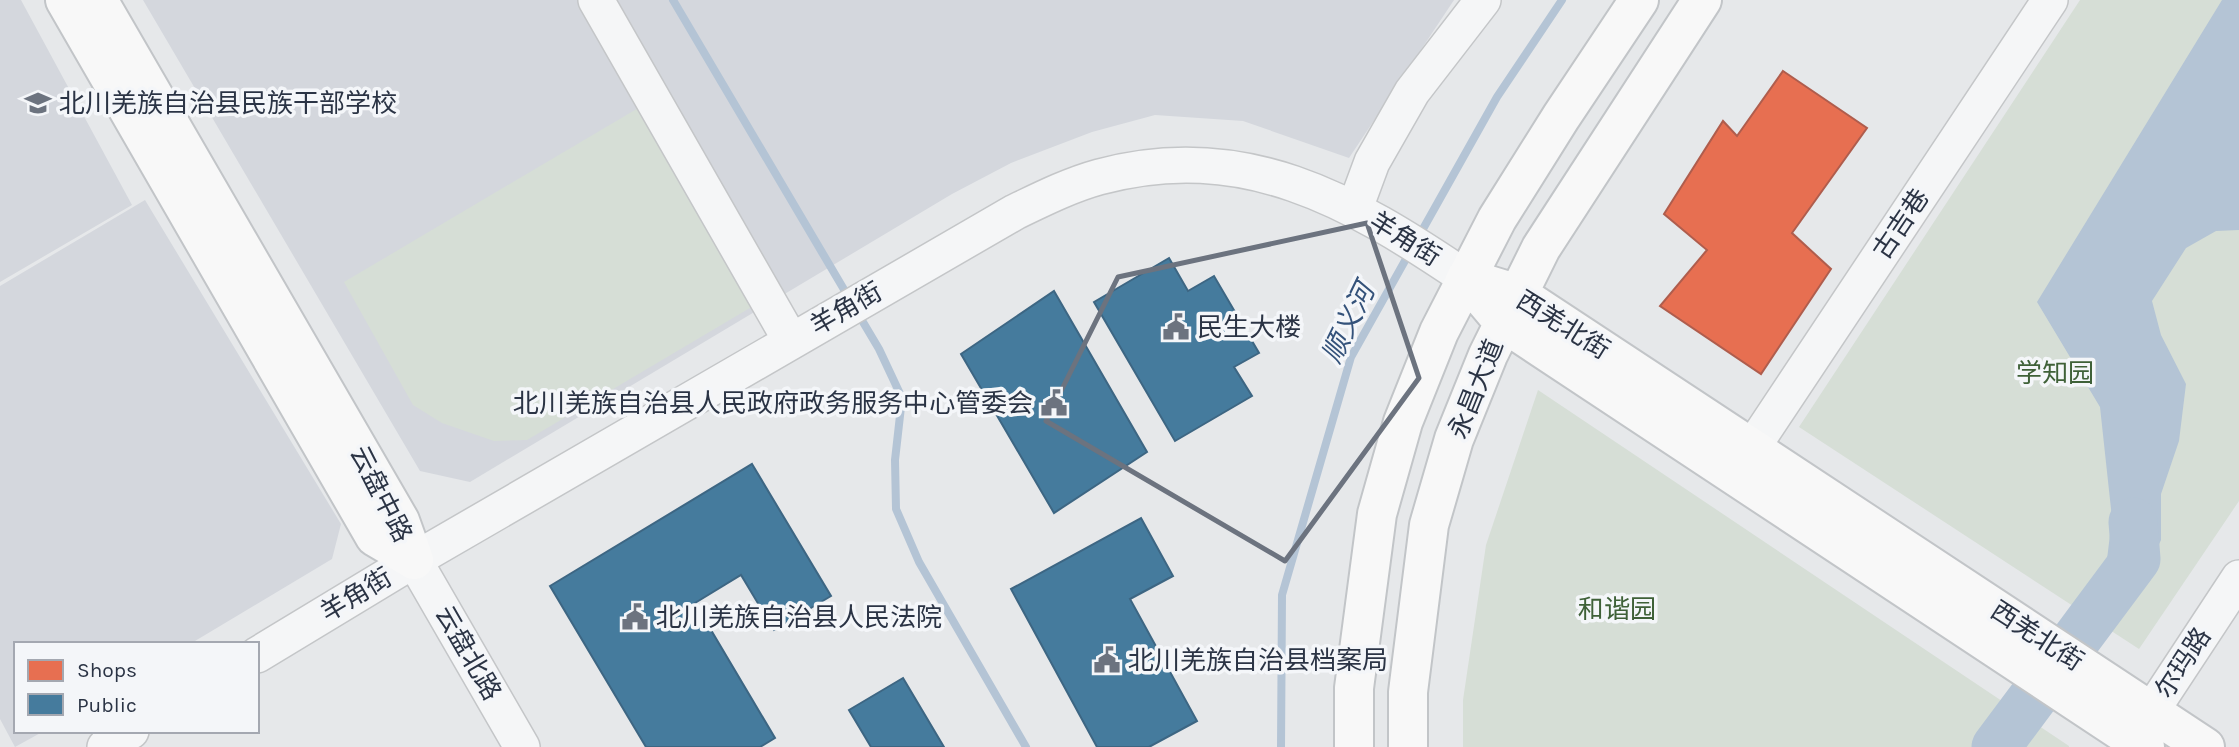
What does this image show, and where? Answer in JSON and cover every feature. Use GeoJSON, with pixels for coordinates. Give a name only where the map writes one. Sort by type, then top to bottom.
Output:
{"type":"FeatureCollection","features":[{"type":"Feature","properties":{"kind":"main road","name":"云盘中路"},"geometry":{"type":"LineString","coordinates":[[65,0],[375,537],[414,560]]}},
{"type":"Feature","properties":{"kind":"main road","name":"云盘中路"},"geometry":{"type":"LineString","coordinates":[[98,0],[400,521],[414,560]]}},
{"type":"Feature","properties":{"kind":"main road","name":"永昌大道"},"geometry":{"type":"LineString","coordinates":[[1354,747],[1354,688],[1377,514],[1403,422],[1439,332],[1497,219],[1639,0]]}},
{"type":"Feature","properties":{"kind":"main road","name":"永昌大道"},"geometry":{"type":"LineString","coordinates":[[1408,747],[1408,692],[1429,525],[1454,439],[1488,355],[1541,248],[1702,0]]}},
{"type":"Feature","properties":{"kind":"main road","name":"西羌北街"},"geometry":{"type":"LineString","coordinates":[[1466,278],[2089,690],[2139,736],[2205,747]]}},
{"type":"Feature","properties":{"kind":"main road","name":"西羌北街"},"geometry":{"type":"LineString","coordinates":[[1511,308],[1752,449],[2035,654]]}},
{"type":"Feature","properties":{"kind":"street"},"geometry":{"type":"LineString","coordinates":[[596,0],[791,341]]}},
{"type":"Feature","properties":{"kind":"street"},"geometry":{"type":"LineString","coordinates":[[1364,214],[1372,162],[1412,92],[1483,0]]}},
{"type":"Feature","properties":{"kind":"street","name":"古吉巷"},"geometry":{"type":"LineString","coordinates":[[1752,449],[2050,0]]}},
{"type":"Feature","properties":{"kind":"street","name":"羊角街"},"geometry":{"type":"LineString","coordinates":[[259,654],[414,560],[1015,212],[1097,177],[1143,167],[1191,165],[1236,168],[1285,179],[1364,214],[1466,278]]}},
{"type":"Feature","properties":{"kind":"street","name":"云盘北路"},"geometry":{"type":"LineString","coordinates":[[414,560],[522,747]]}},
{"type":"Feature","properties":{"kind":"street","name":"尔玛路"},"geometry":{"type":"LineString","coordinates":[[2139,736],[2239,579]]}},
{"type":"Feature","properties":{"kind":"street"},"geometry":{"type":"LineString","coordinates":[[105,747],[128,733]]}},
{"type":"Feature","properties":{"kind":"highlighted area"},"geometry":{"type":"Polygon","coordinates":[[[1367,223],[1419,378],[1285,561],[1046,421],[1118,277],[1367,223]]]}},
{"type":"Feature","properties":{"kind":"shaded area","name":"北川羌族自治县民族干部学校"},"geometry":{"type":"Polygon","coordinates":[[[0,0],[21,0],[132,205],[0,282],[0,0]]]}},
{"type":"Feature","properties":{"kind":"shaded area"},"geometry":{"type":"Polygon","coordinates":[[[143,0],[1454,0],[1349,158],[1243,121],[1155,115],[1092,132],[1011,163],[952,194],[470,482],[420,471],[143,0]]]}},
{"type":"Feature","properties":{"kind":"shaded area"},"geometry":{"type":"Polygon","coordinates":[[[145,200],[341,524],[332,559],[193,642],[14,642],[14,733],[40,733],[15,747],[0,719],[0,286],[145,200]]]}},
{"type":"Feature","properties":{"kind":"green space","name":"学知园"},"geometry":{"type":"Polygon","coordinates":[[[2080,0],[2239,0],[2239,501],[2139,649],[1799,427],[2080,0]]]}},
{"type":"Feature","properties":{"kind":"green space"},"geometry":{"type":"Polygon","coordinates":[[[640,107],[760,302],[527,440],[494,441],[442,423],[413,405],[344,282],[640,107]]]}},
{"type":"Feature","properties":{"kind":"green space","name":"和谐园"},"geometry":{"type":"Polygon","coordinates":[[[1538,390],[2069,747],[1463,747],[1463,700],[1486,545],[1538,390]]]}},
{"type":"Feature","properties":{"kind":"water"},"geometry":{"type":"Polygon","coordinates":[[[2222,0],[2239,0],[2239,230],[2216,231],[2186,248],[2152,301],[2161,335],[2186,384],[2179,441],[2161,494],[2161,540],[2138,589],[2105,576],[2112,518],[2100,407],[2037,302],[2222,0]]]}},
{"type":"Feature","properties":{"kind":"building: Shops"},"geometry":{"type":"Polygon","coordinates":[[[1783,71],[1867,128],[1792,233],[1831,269],[1761,374],[1660,306],[1707,250],[1664,214],[1723,121],[1737,136],[1783,71]]]}},
{"type":"Feature","properties":{"kind":"building: Public","name":"民生大楼"},"geometry":{"type":"Polygon","coordinates":[[[1169,258],[1188,291],[1214,276],[1259,353],[1234,367],[1252,396],[1175,441],[1094,302],[1169,258]]]}},
{"type":"Feature","properties":{"kind":"building: Public","name":"北川羌族自治县人民政府政务服务中心管委会"},"geometry":{"type":"Polygon","coordinates":[[[1054,291],[1147,452],[1054,513],[961,354],[1054,291]]]}},
{"type":"Feature","properties":{"kind":"building: Public","name":"北川羌族自治县人民法院"},"geometry":{"type":"Polygon","coordinates":[[[752,464],[831,596],[774,630],[741,575],[695,603],[775,738],[760,747],[646,747],[550,586],[752,464]]]}},
{"type":"Feature","properties":{"kind":"building: Public","name":"北川羌族自治县档案局"},"geometry":{"type":"Polygon","coordinates":[[[1141,518],[1173,576],[1130,599],[1197,721],[1149,747],[1097,747],[1011,589],[1141,518]]]}},
{"type":"Feature","properties":{"kind":"building: Public"},"geometry":{"type":"Polygon","coordinates":[[[903,678],[944,747],[871,747],[849,710],[903,678]]]}},
{"type":"Feature","properties":{"kind":"waterway"},"geometry":{"type":"LineString","coordinates":[[673,0],[849,298]]}},
{"type":"Feature","properties":{"kind":"waterway","name":"顺义河"},"geometry":{"type":"LineString","coordinates":[[1419,236],[1497,97],[1562,0]]}},
{"type":"Feature","properties":{"kind":"waterway","name":"顺义河"},"geometry":{"type":"LineString","coordinates":[[1281,747],[1282,595],[1351,357],[1411,250]]}},
{"type":"Feature","properties":{"kind":"waterway"},"geometry":{"type":"LineString","coordinates":[[857,312],[879,349],[902,398],[895,460],[896,509],[919,562],[1026,747]]}},
{"type":"Feature","properties":{"kind":"waterway"},"geometry":{"type":"LineString","coordinates":[[1996,747],[2136,559],[2133,522]]}},
{"type":"Feature","properties":{"kind":"place","name":"北川羌族自治县民族干部学校"},"geometry":{"type":"Point","coordinates":[38,103]}},
{"type":"Feature","properties":{"kind":"place","name":"民生大楼"},"geometry":{"type":"Point","coordinates":[1176,327]}},
{"type":"Feature","properties":{"kind":"place","name":"北川羌族自治县人民政府政务服务中心管委会"},"geometry":{"type":"Point","coordinates":[1054,403]}},
{"type":"Feature","properties":{"kind":"place","name":"北川羌族自治县人民法院"},"geometry":{"type":"Point","coordinates":[635,617]}},
{"type":"Feature","properties":{"kind":"place","name":"北川羌族自治县档案局"},"geometry":{"type":"Point","coordinates":[1107,660]}}]}
